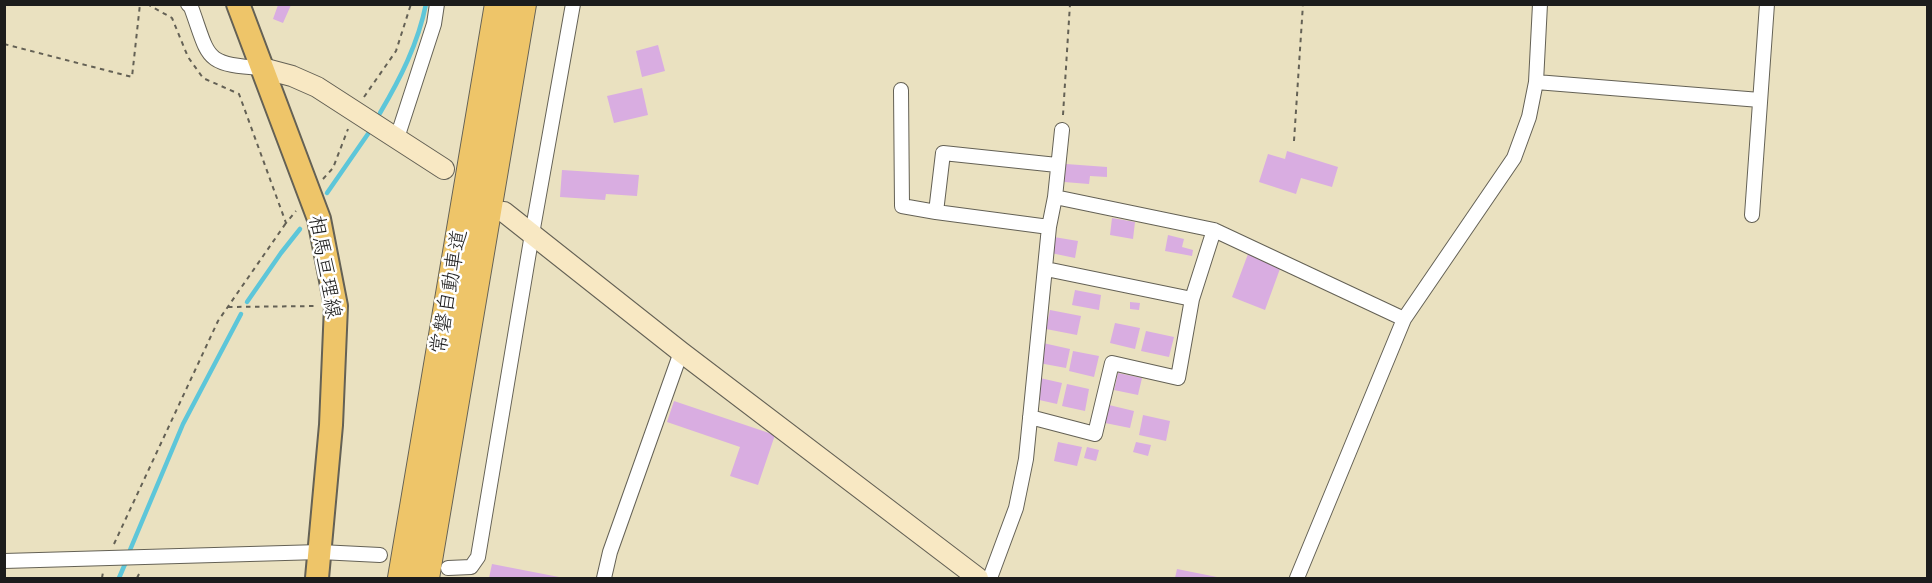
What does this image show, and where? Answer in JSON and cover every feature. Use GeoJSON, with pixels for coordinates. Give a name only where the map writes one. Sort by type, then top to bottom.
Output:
{"type":"FeatureCollection","features":[{"type":"Feature","properties":{"kind":"highway","name":"常磐自動車道"},"geometry":{"type":"LineString","coordinates":[[401,579],[498,4]]}},
{"type":"Feature","properties":{"kind":"highway","name":"常磐自動車道"},"geometry":{"type":"LineString","coordinates":[[437,573],[523,4]]}},
{"type":"Feature","properties":{"kind":"main road","name":"相馬亘理線"},"geometry":{"type":"LineString","coordinates":[[238,4],[319,219],[336,306],[331,425],[317,579]]}},
{"type":"Feature","properties":{"kind":"street"},"geometry":{"type":"LineString","coordinates":[[188,4],[208,55],[220,63],[262,68],[292,76],[316,87],[444,169]]}},
{"type":"Feature","properties":{"kind":"street"},"geometry":{"type":"LineString","coordinates":[[397,138],[434,24],[438,4]]}},
{"type":"Feature","properties":{"kind":"street"},"geometry":{"type":"LineString","coordinates":[[437,573],[471,567],[478,557],[573,4]]}},
{"type":"Feature","properties":{"kind":"street"},"geometry":{"type":"LineString","coordinates":[[1297,579],[1404,319],[1514,158],[1529,117],[1536,82],[1540,4]]}},
{"type":"Feature","properties":{"kind":"street"},"geometry":{"type":"LineString","coordinates":[[1752,215],[1767,4]]}},
{"type":"Feature","properties":{"kind":"street"},"geometry":{"type":"LineString","coordinates":[[1536,82],[1760,100]]}},
{"type":"Feature","properties":{"kind":"street"},"geometry":{"type":"LineString","coordinates":[[901,90],[902,206],[1049,227]]}},
{"type":"Feature","properties":{"kind":"street"},"geometry":{"type":"LineString","coordinates":[[990,579],[1016,508],[1026,459],[1049,227],[1055,197],[1062,130]]}},
{"type":"Feature","properties":{"kind":"street"},"geometry":{"type":"LineString","coordinates":[[936,212],[943,153],[1057,165]]}},
{"type":"Feature","properties":{"kind":"street"},"geometry":{"type":"LineString","coordinates":[[1055,197],[1214,230],[1404,319]]}},
{"type":"Feature","properties":{"kind":"street"},"geometry":{"type":"LineString","coordinates":[[504,212],[681,352],[978,579]]}},
{"type":"Feature","properties":{"kind":"street"},"geometry":{"type":"LineString","coordinates":[[1030,417],[1095,434],[1112,363],[1178,378],[1192,299],[1214,230]]}},
{"type":"Feature","properties":{"kind":"street"},"geometry":{"type":"LineString","coordinates":[[1046,269],[1192,299]]}},
{"type":"Feature","properties":{"kind":"street"},"geometry":{"type":"LineString","coordinates":[[604,579],[610,552],[681,352]]}},
{"type":"Feature","properties":{"kind":"street"},"geometry":{"type":"LineString","coordinates":[[4,561],[320,552],[380,555]]}},
{"type":"Feature","properties":{"kind":"path"},"geometry":{"type":"LineString","coordinates":[[4,44],[132,77],[140,4]]}},
{"type":"Feature","properties":{"kind":"path"},"geometry":{"type":"LineString","coordinates":[[147,4],[172,18],[188,57],[203,78],[239,94],[286,222]]}},
{"type":"Feature","properties":{"kind":"path"},"geometry":{"type":"LineString","coordinates":[[1062,130],[1070,4]]}},
{"type":"Feature","properties":{"kind":"path"},"geometry":{"type":"LineString","coordinates":[[1294,141],[1303,4]]}},
{"type":"Feature","properties":{"kind":"path"},"geometry":{"type":"LineString","coordinates":[[107,557],[213,332],[286,222],[310,195]]}},
{"type":"Feature","properties":{"kind":"path"},"geometry":{"type":"LineString","coordinates":[[228,308],[336,306]]}},
{"type":"Feature","properties":{"kind":"building"},"geometry":{"type":"Polygon","coordinates":[[[278,5],[291,5],[283,23],[273,19],[278,5]]]}},
{"type":"Feature","properties":{"kind":"building"},"geometry":{"type":"Polygon","coordinates":[[[658,45],[665,71],[642,77],[636,51],[658,45]]]}},
{"type":"Feature","properties":{"kind":"building"},"geometry":{"type":"Polygon","coordinates":[[[642,88],[648,115],[614,123],[607,96],[642,88]]]}},
{"type":"Feature","properties":{"kind":"building"},"geometry":{"type":"Polygon","coordinates":[[[1287,151],[1338,167],[1332,187],[1301,178],[1296,194],[1259,182],[1268,154],[1285,159],[1287,151]]]}},
{"type":"Feature","properties":{"kind":"building"},"geometry":{"type":"Polygon","coordinates":[[[1066,164],[1107,167],[1107,177],[1090,176],[1089,184],[1064,182],[1066,164]]]}},
{"type":"Feature","properties":{"kind":"building"},"geometry":{"type":"Polygon","coordinates":[[[562,170],[639,175],[637,196],[606,194],[605,200],[560,197],[562,170]]]}},
{"type":"Feature","properties":{"kind":"building"},"geometry":{"type":"Polygon","coordinates":[[[1112,218],[1135,222],[1133,239],[1110,235],[1112,218]]]}},
{"type":"Feature","properties":{"kind":"building"},"geometry":{"type":"Polygon","coordinates":[[[1168,235],[1184,239],[1182,247],[1193,250],[1192,256],[1165,251],[1168,235]]]}},
{"type":"Feature","properties":{"kind":"building"},"geometry":{"type":"Polygon","coordinates":[[[1054,237],[1078,241],[1075,258],[1051,253],[1054,237]]]}},
{"type":"Feature","properties":{"kind":"building"},"geometry":{"type":"Polygon","coordinates":[[[1248,254],[1281,266],[1265,310],[1232,297],[1248,254]]]}},
{"type":"Feature","properties":{"kind":"building"},"geometry":{"type":"Polygon","coordinates":[[[1075,290],[1101,295],[1099,310],[1072,305],[1075,290]]]}},
{"type":"Feature","properties":{"kind":"building"},"geometry":{"type":"Polygon","coordinates":[[[1130,302],[1140,303],[1139,310],[1130,309],[1130,302]]]}},
{"type":"Feature","properties":{"kind":"building"},"geometry":{"type":"Polygon","coordinates":[[[1050,310],[1081,316],[1077,335],[1046,329],[1050,310]]]}},
{"type":"Feature","properties":{"kind":"building"},"geometry":{"type":"Polygon","coordinates":[[[1115,323],[1140,328],[1135,349],[1110,343],[1115,323]]]}},
{"type":"Feature","properties":{"kind":"building"},"geometry":{"type":"Polygon","coordinates":[[[1146,331],[1174,337],[1169,357],[1141,351],[1146,331]]]}},
{"type":"Feature","properties":{"kind":"building"},"geometry":{"type":"Polygon","coordinates":[[[1043,343],[1070,349],[1066,368],[1039,363],[1043,343]]]}},
{"type":"Feature","properties":{"kind":"building"},"geometry":{"type":"Polygon","coordinates":[[[1073,351],[1099,356],[1094,377],[1069,371],[1073,351]]]}},
{"type":"Feature","properties":{"kind":"building"},"geometry":{"type":"Polygon","coordinates":[[[1118,373],[1142,378],[1138,395],[1114,390],[1118,373]]]}},
{"type":"Feature","properties":{"kind":"building"},"geometry":{"type":"Polygon","coordinates":[[[1040,378],[1062,383],[1057,404],[1035,399],[1040,378]]]}},
{"type":"Feature","properties":{"kind":"building"},"geometry":{"type":"Polygon","coordinates":[[[1067,384],[1089,389],[1085,411],[1062,406],[1067,384]]]}},
{"type":"Feature","properties":{"kind":"building"},"geometry":{"type":"Polygon","coordinates":[[[674,401],[775,435],[758,485],[730,476],[740,447],[667,422],[674,401]]]}},
{"type":"Feature","properties":{"kind":"building"},"geometry":{"type":"Polygon","coordinates":[[[1109,405],[1134,411],[1130,428],[1105,423],[1109,405]]]}},
{"type":"Feature","properties":{"kind":"building"},"geometry":{"type":"Polygon","coordinates":[[[1143,415],[1170,421],[1166,441],[1139,435],[1143,415]]]}},
{"type":"Feature","properties":{"kind":"building"},"geometry":{"type":"Polygon","coordinates":[[[1058,442],[1082,447],[1077,466],[1054,461],[1058,442]]]}},
{"type":"Feature","properties":{"kind":"building"},"geometry":{"type":"Polygon","coordinates":[[[1136,442],[1151,445],[1148,456],[1133,452],[1136,442]]]}},
{"type":"Feature","properties":{"kind":"building"},"geometry":{"type":"Polygon","coordinates":[[[1087,447],[1099,450],[1096,461],[1084,458],[1087,447]]]}},
{"type":"Feature","properties":{"kind":"building"},"geometry":{"type":"Polygon","coordinates":[[[492,564],[559,577],[559,578],[489,578],[492,564]]]}},
{"type":"Feature","properties":{"kind":"building"},"geometry":{"type":"Polygon","coordinates":[[[1177,569],[1217,577],[1217,578],[1175,578],[1177,569]]]}},
{"type":"Feature","properties":{"kind":"waterway"},"geometry":{"type":"LineString","coordinates":[[380,113],[407,61],[423,19],[426,4]]}},
{"type":"Feature","properties":{"kind":"waterway"},"geometry":{"type":"LineString","coordinates":[[327,193],[370,131]]}},
{"type":"Feature","properties":{"kind":"waterway"},"geometry":{"type":"LineString","coordinates":[[247,302],[300,229]]}},
{"type":"Feature","properties":{"kind":"waterway"},"geometry":{"type":"LineString","coordinates":[[130,550],[183,424],[241,314]]}},
{"type":"Feature","properties":{"kind":"waterway"},"geometry":{"type":"LineString","coordinates":[[119,578],[125,564]]}}]}
